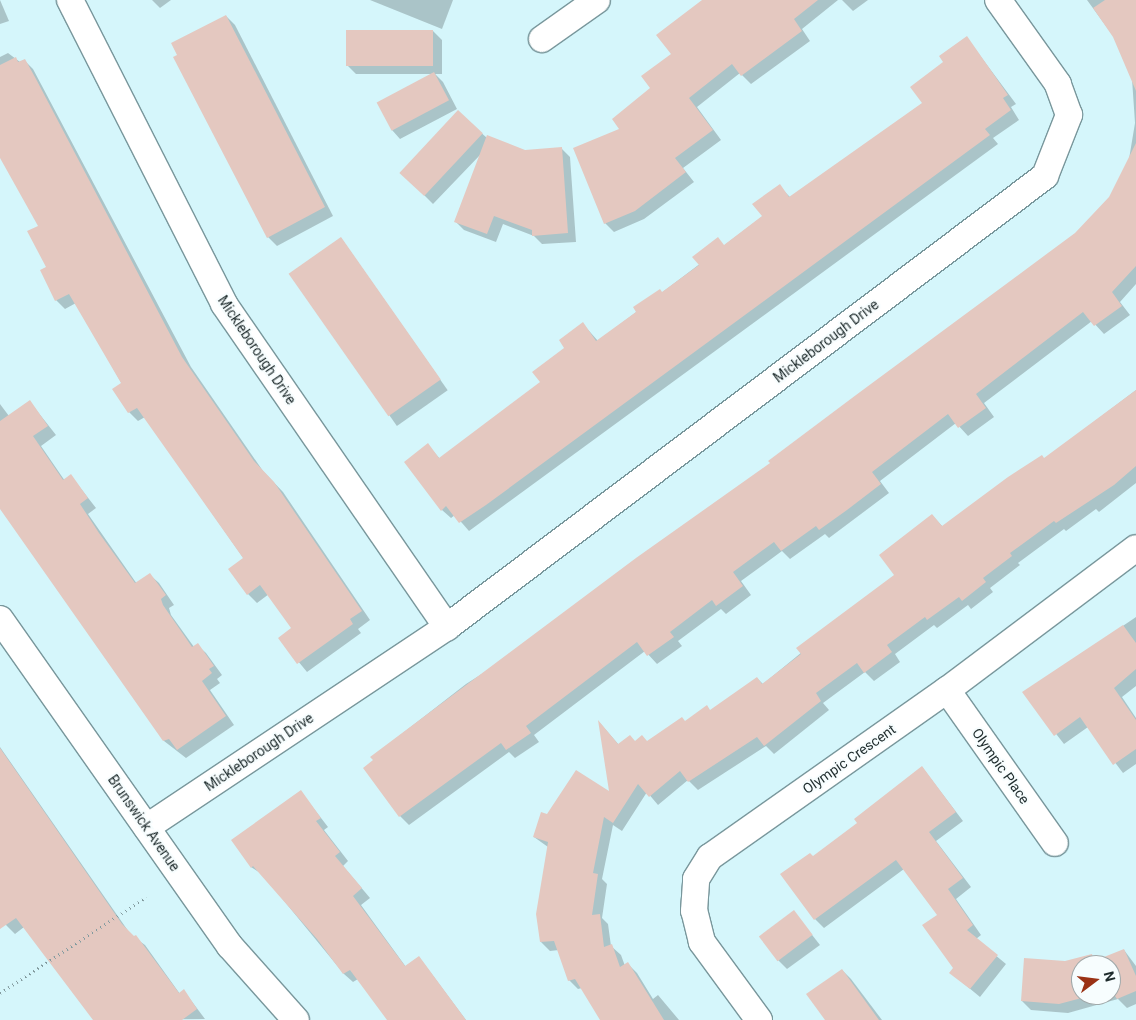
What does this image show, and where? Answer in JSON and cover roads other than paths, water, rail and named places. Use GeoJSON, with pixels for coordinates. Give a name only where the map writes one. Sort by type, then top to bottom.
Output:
{"type":"FeatureCollection","features":[{"type":"Feature","properties":{"kind":"street","name":"Mickleborough Drive"},"geometry":{"type":"LineString","coordinates":[[70,0],[224,304],[447,627]]}},
{"type":"Feature","properties":{"kind":"street"},"geometry":{"type":"LineString","coordinates":[[542,39],[597,0]]}},
{"type":"Feature","properties":{"kind":"street","name":"Mickleborough Drive"},"geometry":{"type":"LineString","coordinates":[[147,827],[447,627],[1045,176],[1069,115],[1058,84],[998,0]]}},
{"type":"Feature","properties":{"kind":"street","name":"Olympic Crescent"},"geometry":{"type":"LineString","coordinates":[[759,1020],[702,942],[694,911],[696,879],[710,857],[947,690],[1136,548]]}},
{"type":"Feature","properties":{"kind":"street","name":"Brunswick Avenue"},"geometry":{"type":"LineString","coordinates":[[0,619],[230,946],[296,1020]]}},
{"type":"Feature","properties":{"kind":"street","name":"Olympic Place"},"geometry":{"type":"LineString","coordinates":[[947,690],[1055,843]]}}]}
